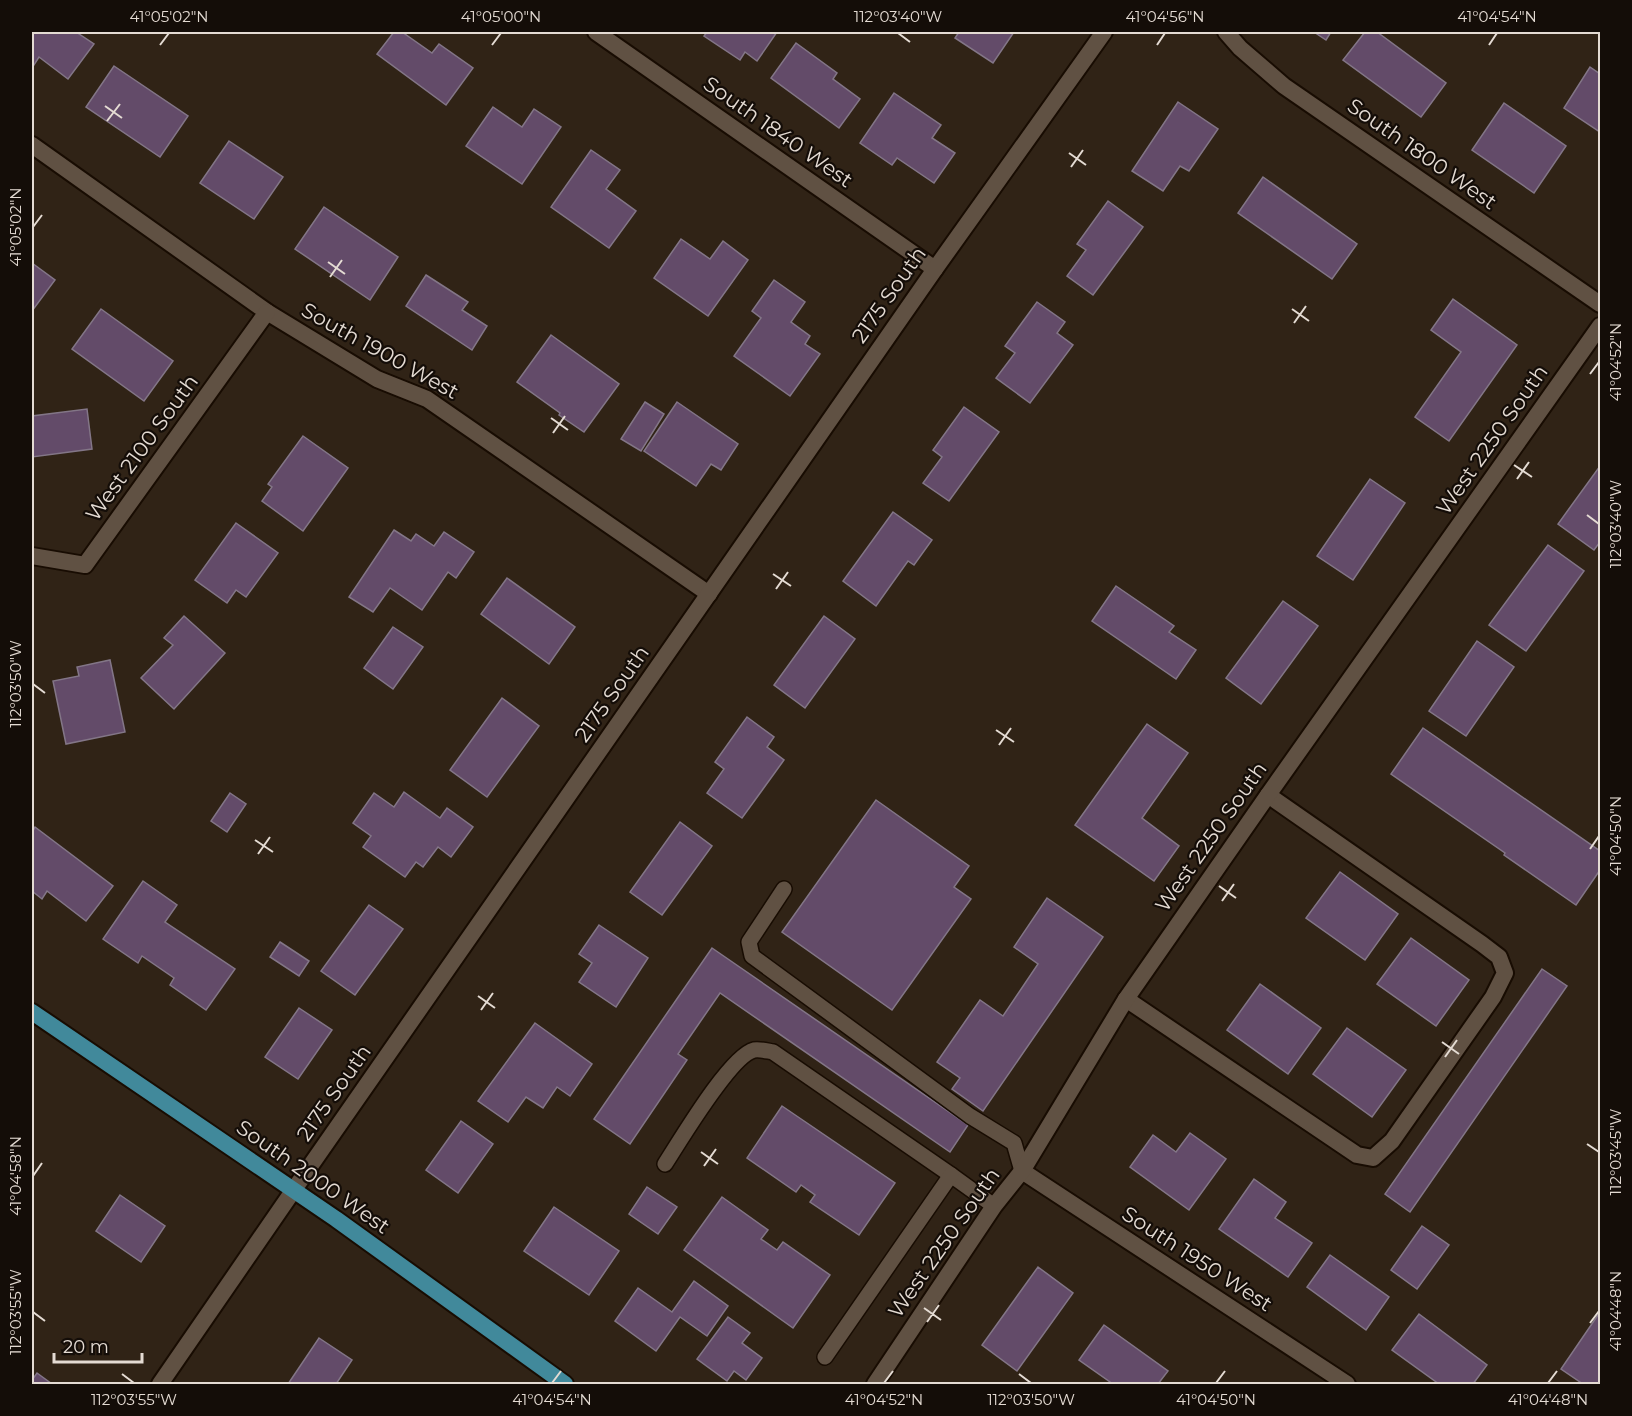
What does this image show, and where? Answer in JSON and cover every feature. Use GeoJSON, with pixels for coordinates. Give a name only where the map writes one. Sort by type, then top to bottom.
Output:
{"type":"FeatureCollection","features":[{"type":"Feature","properties":{"kind":"main road","name":"South 2000 West"},"geometry":{"type":"LineString","coordinates":[[32,1012],[336,1219],[565,1384]]}},
{"type":"Feature","properties":{"kind":"street","name":"South 1840 West"},"geometry":{"type":"LineString","coordinates":[[596,32],[935,269]]}},
{"type":"Feature","properties":{"kind":"street","name":"2175 South"},"geometry":{"type":"LineString","coordinates":[[160,1384],[935,269],[1104,32]]}},
{"type":"Feature","properties":{"kind":"street","name":"South 1800 West"},"geometry":{"type":"LineString","coordinates":[[1226,32],[1240,48],[1284,86],[1600,304]]}},
{"type":"Feature","properties":{"kind":"street","name":"South 1900 West"},"geometry":{"type":"LineString","coordinates":[[32,145],[267,312],[377,379],[427,399],[709,594]]}},
{"type":"Feature","properties":{"kind":"street","name":"West 2100 South"},"geometry":{"type":"LineString","coordinates":[[32,556],[85,565],[267,312]]}},
{"type":"Feature","properties":{"kind":"street","name":"West 2250 South"},"geometry":{"type":"LineString","coordinates":[[875,1384],[994,1206],[1022,1170],[1126,999],[1600,326]]}},
{"type":"Feature","properties":{"kind":"street"},"geometry":{"type":"LineString","coordinates":[[1126,999],[1357,1155],[1373,1158],[1392,1142],[1492,997],[1505,974],[1499,957],[1268,795]]}},
{"type":"Feature","properties":{"kind":"street","name":"South 1950 West"},"geometry":{"type":"LineString","coordinates":[[1022,1170],[1347,1384]]}},
{"type":"Feature","properties":{"kind":"lane"},"geometry":{"type":"LineString","coordinates":[[784,889],[749,942],[752,956],[970,1116],[1014,1143],[1022,1170]]}},
{"type":"Feature","properties":{"kind":"lane"},"geometry":{"type":"LineString","coordinates":[[665,1164],[716,1087],[738,1060],[753,1050],[763,1050],[773,1052],[994,1206]]}},
{"type":"Feature","properties":{"kind":"lane"},"geometry":{"type":"LineString","coordinates":[[825,1357],[951,1175]]}},
{"type":"Feature","properties":{"kind":"building"},"geometry":{"type":"Polygon","coordinates":[[[32,32],[76,32],[94,44],[68,79],[39,57],[32,68],[32,32]]]}},
{"type":"Feature","properties":{"kind":"building"},"geometry":{"type":"Polygon","coordinates":[[[394,32],[402,32],[432,53],[439,44],[473,68],[446,105],[377,54],[394,32]]]}},
{"type":"Feature","properties":{"kind":"building"},"geometry":{"type":"Polygon","coordinates":[[[707,32],[777,32],[757,61],[745,52],[740,60],[704,36],[707,32]]]}},
{"type":"Feature","properties":{"kind":"building"},"geometry":{"type":"Polygon","coordinates":[[[959,32],[1014,32],[993,63],[955,38],[959,32]]]}},
{"type":"Feature","properties":{"kind":"building"},"geometry":{"type":"Polygon","coordinates":[[[1314,32],[1331,32],[1326,40],[1314,32]]]}},
{"type":"Feature","properties":{"kind":"building"},"geometry":{"type":"Polygon","coordinates":[[[1365,32],[1377,32],[1446,83],[1421,117],[1343,60],[1365,32]]]}},
{"type":"Feature","properties":{"kind":"building"},"geometry":{"type":"Polygon","coordinates":[[[796,43],[837,73],[833,79],[860,99],[839,128],[771,78],[796,43]]]}},
{"type":"Feature","properties":{"kind":"building"},"geometry":{"type":"Polygon","coordinates":[[[114,66],[188,116],[160,157],[86,107],[114,66]]]}},
{"type":"Feature","properties":{"kind":"building"},"geometry":{"type":"Polygon","coordinates":[[[1590,67],[1600,74],[1600,132],[1564,108],[1590,67]]]}},
{"type":"Feature","properties":{"kind":"building"},"geometry":{"type":"Polygon","coordinates":[[[894,93],[941,125],[932,138],[955,153],[934,183],[897,158],[892,165],[860,143],[894,93]]]}},
{"type":"Feature","properties":{"kind":"building"},"geometry":{"type":"Polygon","coordinates":[[[1178,102],[1218,129],[1189,171],[1180,166],[1163,191],[1132,171],[1178,102]]]}},
{"type":"Feature","properties":{"kind":"building"},"geometry":{"type":"Polygon","coordinates":[[[1504,103],[1566,146],[1534,193],[1472,150],[1504,103]]]}},
{"type":"Feature","properties":{"kind":"building"},"geometry":{"type":"Polygon","coordinates":[[[493,107],[522,127],[534,109],[561,127],[522,184],[466,146],[493,107]]]}},
{"type":"Feature","properties":{"kind":"building"},"geometry":{"type":"Polygon","coordinates":[[[229,141],[283,177],[254,219],[200,183],[229,141]]]}},
{"type":"Feature","properties":{"kind":"building"},"geometry":{"type":"Polygon","coordinates":[[[591,150],[620,170],[606,189],[636,211],[609,248],[551,207],[591,150]]]}},
{"type":"Feature","properties":{"kind":"building"},"geometry":{"type":"Polygon","coordinates":[[[1263,177],[1357,244],[1332,279],[1238,213],[1263,177]]]}},
{"type":"Feature","properties":{"kind":"building"},"geometry":{"type":"Polygon","coordinates":[[[1108,201],[1143,227],[1093,295],[1067,276],[1086,250],[1077,244],[1108,201]]]}},
{"type":"Feature","properties":{"kind":"building"},"geometry":{"type":"Polygon","coordinates":[[[324,207],[398,257],[370,300],[295,249],[324,207]]]}},
{"type":"Feature","properties":{"kind":"building"},"geometry":{"type":"Polygon","coordinates":[[[681,239],[710,259],[723,241],[748,260],[708,316],[654,278],[681,239]]]}},
{"type":"Feature","properties":{"kind":"building"},"geometry":{"type":"Polygon","coordinates":[[[32,263],[55,280],[32,311],[32,263]]]}},
{"type":"Feature","properties":{"kind":"building"},"geometry":{"type":"Polygon","coordinates":[[[426,275],[468,302],[462,310],[487,326],[472,350],[406,306],[426,275]]]}},
{"type":"Feature","properties":{"kind":"building"},"geometry":{"type":"Polygon","coordinates":[[[774,280],[805,302],[791,322],[810,336],[805,344],[820,354],[790,396],[734,356],[761,318],[752,311],[774,280]]]}},
{"type":"Feature","properties":{"kind":"building"},"geometry":{"type":"Polygon","coordinates":[[[1453,299],[1517,345],[1449,441],[1415,417],[1461,352],[1431,330],[1453,299]]]}},
{"type":"Feature","properties":{"kind":"building"},"geometry":{"type":"Polygon","coordinates":[[[1037,302],[1065,322],[1057,333],[1073,345],[1030,403],[996,378],[1015,353],[1005,346],[1037,302]]]}},
{"type":"Feature","properties":{"kind":"building"},"geometry":{"type":"Polygon","coordinates":[[[101,309],[173,361],[144,401],[72,349],[101,309]]]}},
{"type":"Feature","properties":{"kind":"building"},"geometry":{"type":"Polygon","coordinates":[[[551,335],[619,384],[584,432],[517,382],[551,335]]]}},
{"type":"Feature","properties":{"kind":"building"},"geometry":{"type":"Polygon","coordinates":[[[645,402],[664,414],[641,451],[621,439],[645,402]]]}},
{"type":"Feature","properties":{"kind":"building"},"geometry":{"type":"Polygon","coordinates":[[[677,402],[738,444],[721,470],[711,464],[696,486],[644,451],[677,402]]]}},
{"type":"Feature","properties":{"kind":"building"},"geometry":{"type":"Polygon","coordinates":[[[964,407],[999,432],[949,501],[923,483],[942,457],[933,450],[964,407]]]}},
{"type":"Feature","properties":{"kind":"building"},"geometry":{"type":"Polygon","coordinates":[[[87,409],[92,449],[32,457],[32,416],[87,409]]]}},
{"type":"Feature","properties":{"kind":"building"},"geometry":{"type":"Polygon","coordinates":[[[303,436],[348,468],[303,531],[262,501],[272,487],[268,484],[303,436]]]}},
{"type":"Feature","properties":{"kind":"building"},"geometry":{"type":"Polygon","coordinates":[[[1600,466],[1600,542],[1594,550],[1558,524],[1600,466]]]}},
{"type":"Feature","properties":{"kind":"building"},"geometry":{"type":"Polygon","coordinates":[[[1370,479],[1405,503],[1353,580],[1317,556],[1370,479]]]}},
{"type":"Feature","properties":{"kind":"building"},"geometry":{"type":"Polygon","coordinates":[[[893,512],[932,540],[914,565],[908,561],[876,606],[843,581],[893,512]]]}},
{"type":"Feature","properties":{"kind":"building"},"geometry":{"type":"Polygon","coordinates":[[[236,523],[278,553],[246,597],[236,590],[227,603],[195,580],[236,523]]]}},
{"type":"Feature","properties":{"kind":"building"},"geometry":{"type":"Polygon","coordinates":[[[394,530],[411,541],[416,534],[434,546],[444,532],[474,552],[456,578],[448,572],[422,610],[390,588],[373,612],[349,597],[394,530]]]}},
{"type":"Feature","properties":{"kind":"building"},"geometry":{"type":"Polygon","coordinates":[[[1548,545],[1584,571],[1526,651],[1489,625],[1548,545]]]}},
{"type":"Feature","properties":{"kind":"building"},"geometry":{"type":"Polygon","coordinates":[[[507,578],[575,627],[549,664],[481,614],[507,578]]]}},
{"type":"Feature","properties":{"kind":"building"},"geometry":{"type":"Polygon","coordinates":[[[1116,586],[1174,626],[1169,632],[1196,650],[1176,679],[1092,621],[1116,586]]]}},
{"type":"Feature","properties":{"kind":"building"},"geometry":{"type":"Polygon","coordinates":[[[1283,601],[1318,626],[1261,704],[1226,678],[1283,601]]]}},
{"type":"Feature","properties":{"kind":"building"},"geometry":{"type":"Polygon","coordinates":[[[184,616],[225,653],[174,709],[141,678],[173,645],[164,638],[184,616]]]}},
{"type":"Feature","properties":{"kind":"building"},"geometry":{"type":"Polygon","coordinates":[[[824,616],[855,639],[805,708],[774,685],[824,616]]]}},
{"type":"Feature","properties":{"kind":"building"},"geometry":{"type":"Polygon","coordinates":[[[393,627],[423,647],[393,689],[364,668],[393,627]]]}},
{"type":"Feature","properties":{"kind":"building"},"geometry":{"type":"Polygon","coordinates":[[[1477,641],[1514,667],[1466,736],[1429,711],[1477,641]]]}},
{"type":"Feature","properties":{"kind":"building"},"geometry":{"type":"Polygon","coordinates":[[[110,660],[125,732],[66,744],[53,681],[79,676],[77,667],[110,660]]]}},
{"type":"Feature","properties":{"kind":"building"},"geometry":{"type":"Polygon","coordinates":[[[502,698],[539,726],[487,797],[450,770],[502,698]]]}},
{"type":"Feature","properties":{"kind":"building"},"geometry":{"type":"Polygon","coordinates":[[[747,717],[774,737],[767,747],[784,760],[742,818],[707,793],[724,769],[715,762],[747,717]]]}},
{"type":"Feature","properties":{"kind":"building"},"geometry":{"type":"Polygon","coordinates":[[[1147,724],[1188,753],[1142,818],[1179,846],[1154,881],[1075,825],[1147,724]]]}},
{"type":"Feature","properties":{"kind":"building"},"geometry":{"type":"Polygon","coordinates":[[[1423,728],[1600,851],[1600,870],[1576,905],[1391,774],[1423,728]]]}},
{"type":"Feature","properties":{"kind":"building"},"geometry":{"type":"Polygon","coordinates":[[[404,792],[440,818],[447,808],[473,827],[451,857],[438,847],[423,867],[416,862],[405,877],[363,847],[371,836],[353,823],[374,793],[394,807],[404,792]]]}},
{"type":"Feature","properties":{"kind":"building"},"geometry":{"type":"Polygon","coordinates":[[[230,793],[246,804],[227,832],[211,821],[230,793]]]}},
{"type":"Feature","properties":{"kind":"building"},"geometry":{"type":"Polygon","coordinates":[[[876,800],[969,866],[954,887],[971,899],[892,1010],[782,932],[876,800]]]}},
{"type":"Feature","properties":{"kind":"building"},"geometry":{"type":"Polygon","coordinates":[[[680,822],[712,846],[662,915],[630,892],[680,822]]]}},
{"type":"Feature","properties":{"kind":"building"},"geometry":{"type":"Polygon","coordinates":[[[35,827],[113,886],[86,921],[47,891],[42,899],[32,891],[32,832],[35,827]]]}},
{"type":"Feature","properties":{"kind":"building"},"geometry":{"type":"Polygon","coordinates":[[[1340,872],[1398,914],[1365,960],[1306,918],[1340,872]]]}},
{"type":"Feature","properties":{"kind":"building"},"geometry":{"type":"Polygon","coordinates":[[[143,881],[177,905],[165,922],[235,969],[206,1010],[170,985],[174,978],[142,956],[138,963],[103,939],[143,881]]]}},
{"type":"Feature","properties":{"kind":"building"},"geometry":{"type":"Polygon","coordinates":[[[1047,898],[1103,937],[983,1111],[952,1089],[960,1078],[937,1062],[980,1000],[1003,1016],[1038,964],[1014,947],[1047,898]]]}},
{"type":"Feature","properties":{"kind":"building"},"geometry":{"type":"Polygon","coordinates":[[[369,905],[403,929],[355,995],[321,971],[369,905]]]}},
{"type":"Feature","properties":{"kind":"building"},"geometry":{"type":"Polygon","coordinates":[[[599,925],[648,958],[616,1007],[579,982],[592,963],[579,954],[599,925]]]}},
{"type":"Feature","properties":{"kind":"building"},"geometry":{"type":"Polygon","coordinates":[[[1411,938],[1469,980],[1436,1026],[1377,984],[1411,938]]]}},
{"type":"Feature","properties":{"kind":"building"},"geometry":{"type":"Polygon","coordinates":[[[280,942],[309,961],[299,976],[270,957],[280,942]]]}},
{"type":"Feature","properties":{"kind":"building"},"geometry":{"type":"Polygon","coordinates":[[[712,948],[968,1125],[950,1152],[720,993],[678,1054],[687,1060],[630,1144],[594,1119],[712,948]]]}},
{"type":"Feature","properties":{"kind":"building"},"geometry":{"type":"Polygon","coordinates":[[[1542,969],[1567,986],[1410,1212],[1385,1194],[1542,969]]]}},
{"type":"Feature","properties":{"kind":"building"},"geometry":{"type":"Polygon","coordinates":[[[1260,984],[1321,1028],[1288,1074],[1227,1030],[1260,984]]]}},
{"type":"Feature","properties":{"kind":"building"},"geometry":{"type":"Polygon","coordinates":[[[299,1008],[332,1030],[298,1079],[265,1057],[299,1008]]]}},
{"type":"Feature","properties":{"kind":"building"},"geometry":{"type":"Polygon","coordinates":[[[535,1023],[592,1064],[570,1096],[557,1087],[543,1108],[526,1097],[508,1122],[478,1101],[535,1023]]]}},
{"type":"Feature","properties":{"kind":"building"},"geometry":{"type":"Polygon","coordinates":[[[1347,1028],[1406,1070],[1372,1117],[1313,1074],[1347,1028]]]}},
{"type":"Feature","properties":{"kind":"building"},"geometry":{"type":"Polygon","coordinates":[[[782,1106],[895,1183],[859,1235],[810,1202],[815,1195],[801,1185],[796,1192],[747,1158],[782,1106]]]}},
{"type":"Feature","properties":{"kind":"building"},"geometry":{"type":"Polygon","coordinates":[[[461,1121],[493,1144],[458,1193],[426,1170],[461,1121]]]}},
{"type":"Feature","properties":{"kind":"building"},"geometry":{"type":"Polygon","coordinates":[[[1190,1133],[1226,1159],[1189,1210],[1130,1167],[1153,1135],[1176,1152],[1190,1133]]]}},
{"type":"Feature","properties":{"kind":"building"},"geometry":{"type":"Polygon","coordinates":[[[1254,1179],[1286,1202],[1275,1218],[1312,1243],[1288,1277],[1219,1229],[1254,1179]]]}},
{"type":"Feature","properties":{"kind":"building"},"geometry":{"type":"Polygon","coordinates":[[[647,1187],[677,1207],[658,1234],[629,1214],[647,1187]]]}},
{"type":"Feature","properties":{"kind":"building"},"geometry":{"type":"Polygon","coordinates":[[[120,1195],[165,1226],[141,1262],[96,1231],[120,1195]]]}},
{"type":"Feature","properties":{"kind":"building"},"geometry":{"type":"Polygon","coordinates":[[[722,1197],[768,1230],[761,1239],[777,1250],[783,1242],[830,1275],[793,1328],[684,1250],[722,1197]]]}},
{"type":"Feature","properties":{"kind":"building"},"geometry":{"type":"Polygon","coordinates":[[[554,1207],[619,1251],[589,1295],[524,1251],[554,1207]]]}},
{"type":"Feature","properties":{"kind":"building"},"geometry":{"type":"Polygon","coordinates":[[[1422,1226],[1449,1245],[1417,1289],[1391,1270],[1422,1226]]]}},
{"type":"Feature","properties":{"kind":"building"},"geometry":{"type":"Polygon","coordinates":[[[1330,1255],[1389,1297],[1366,1330],[1307,1287],[1330,1255]]]}},
{"type":"Feature","properties":{"kind":"building"},"geometry":{"type":"Polygon","coordinates":[[[1038,1267],[1073,1293],[1017,1371],[982,1345],[1038,1267]]]}},
{"type":"Feature","properties":{"kind":"building"},"geometry":{"type":"Polygon","coordinates":[[[694,1281],[728,1306],[707,1336],[680,1317],[656,1351],[615,1321],[638,1288],[672,1312],[694,1281]]]}},
{"type":"Feature","properties":{"kind":"building"},"geometry":{"type":"Polygon","coordinates":[[[1600,1312],[1600,1384],[1583,1384],[1561,1369],[1600,1312]]]}},
{"type":"Feature","properties":{"kind":"building"},"geometry":{"type":"Polygon","coordinates":[[[1419,1314],[1487,1365],[1473,1384],[1439,1384],[1392,1350],[1419,1314]]]}},
{"type":"Feature","properties":{"kind":"building"},"geometry":{"type":"Polygon","coordinates":[[[728,1317],[750,1333],[742,1343],[762,1358],[746,1380],[734,1371],[727,1381],[697,1359],[728,1317]]]}},
{"type":"Feature","properties":{"kind":"building"},"geometry":{"type":"Polygon","coordinates":[[[1104,1325],[1168,1371],[1158,1384],[1109,1384],[1110,1382],[1079,1360],[1104,1325]]]}},
{"type":"Feature","properties":{"kind":"building"},"geometry":{"type":"Polygon","coordinates":[[[319,1338],[352,1360],[336,1384],[288,1384],[319,1338]]]}},
{"type":"Feature","properties":{"kind":"building"},"geometry":{"type":"Polygon","coordinates":[[[37,1373],[52,1384],[32,1384],[37,1373]]]}}]}
